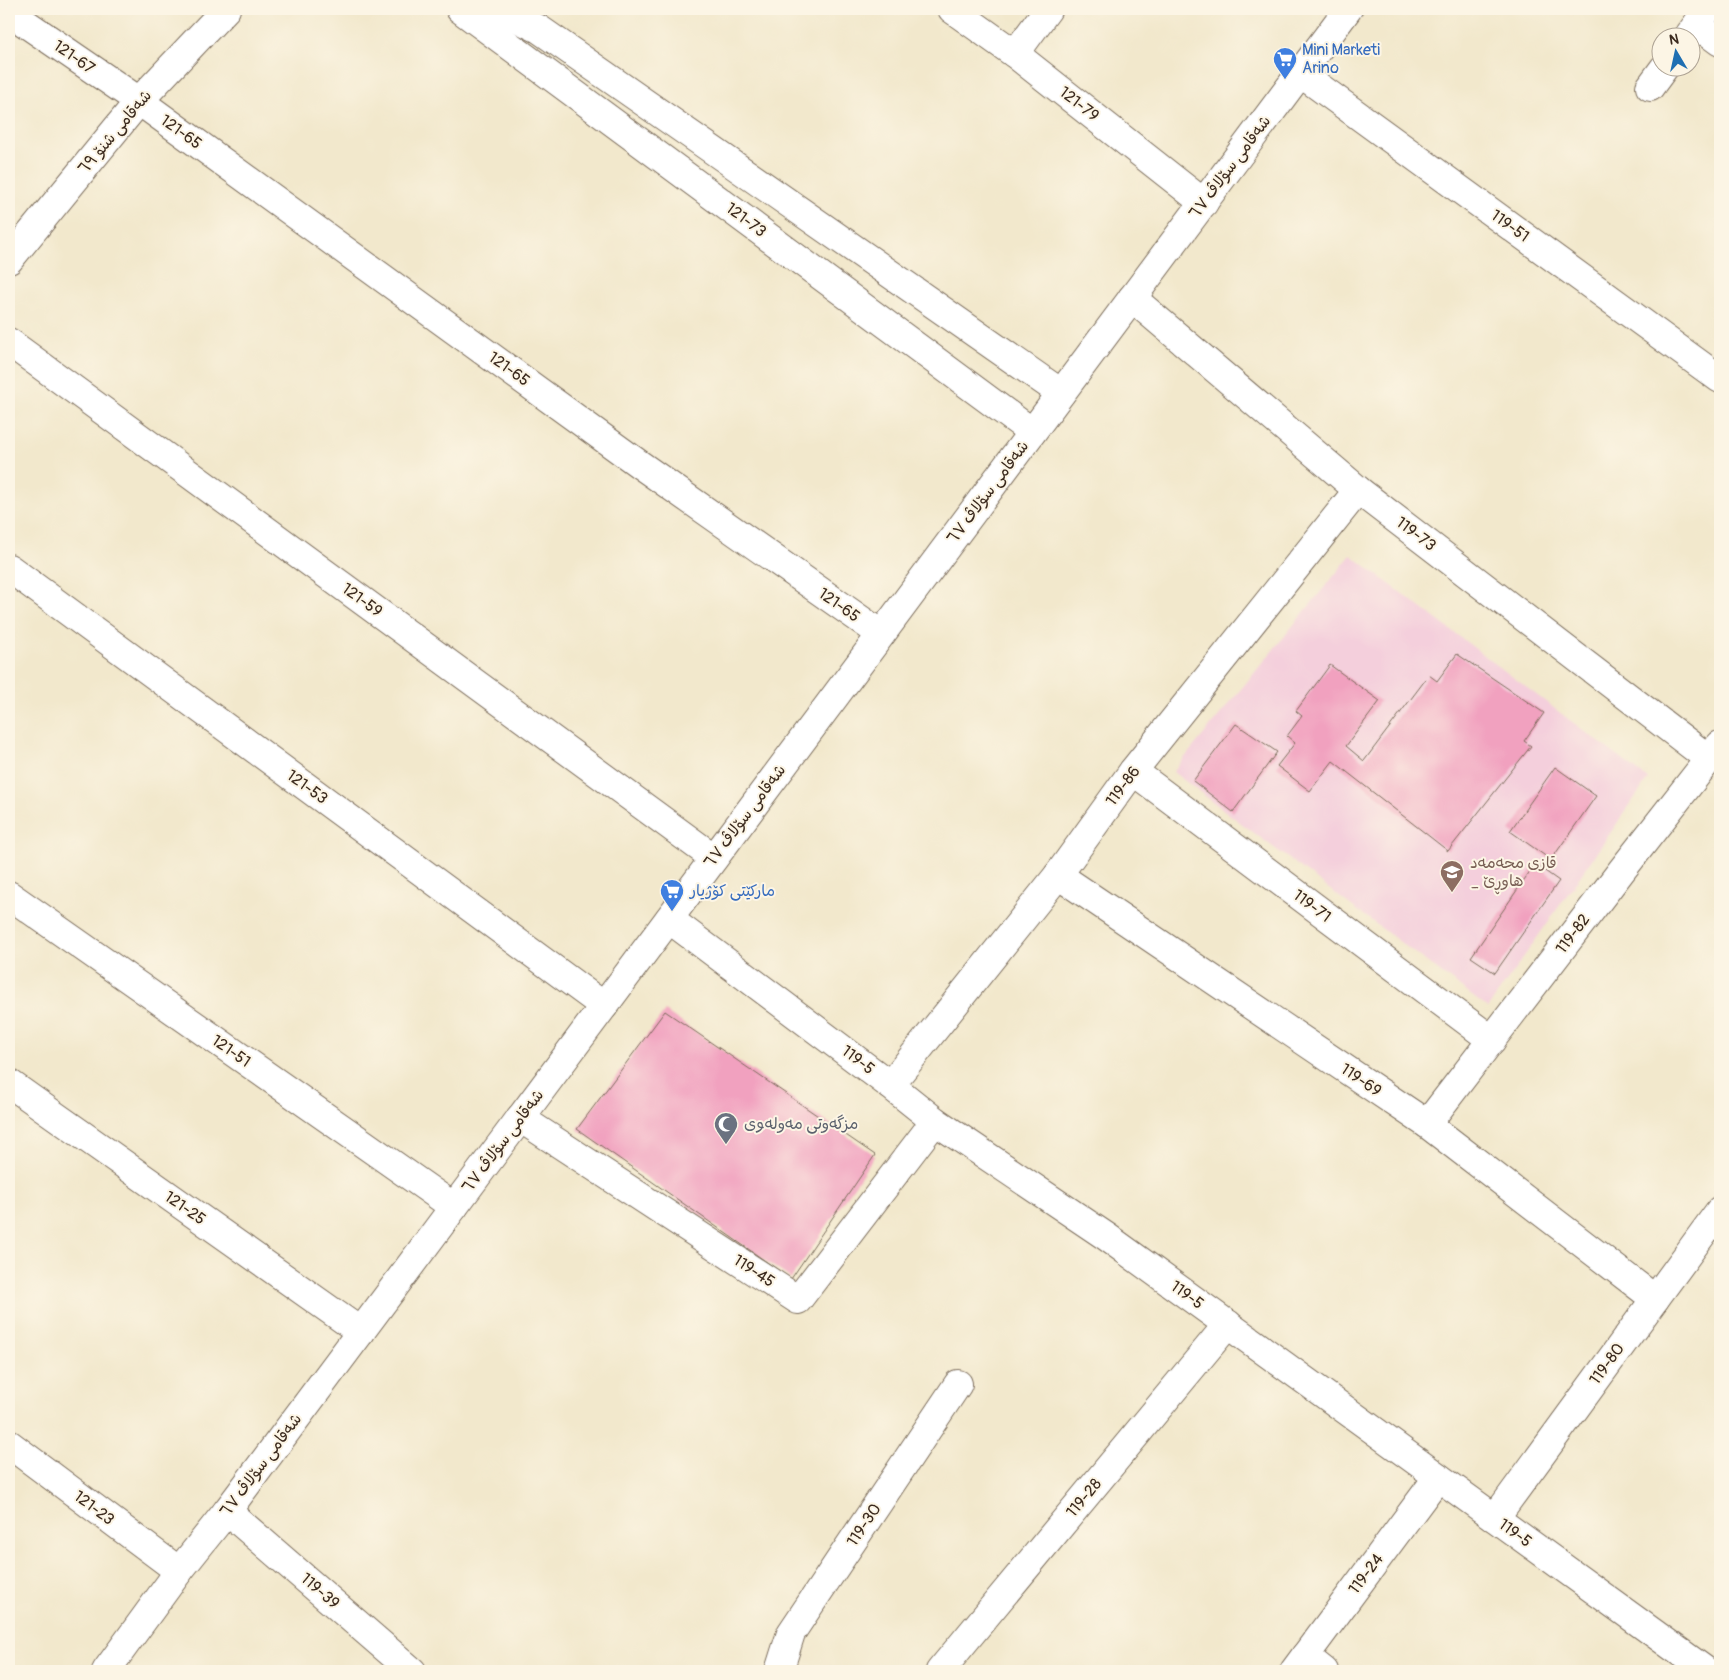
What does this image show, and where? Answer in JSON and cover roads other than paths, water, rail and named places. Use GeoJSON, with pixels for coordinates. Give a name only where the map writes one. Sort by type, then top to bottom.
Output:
{"type":"FeatureCollection","features":[{"type":"Feature","properties":{"kind":"street","name":"شەقامی شنۆ ٦٩"},"geometry":{"type":"LineString","coordinates":[[9,260],[139,102],[226,9]]}},
{"type":"Feature","properties":{"kind":"street","name":"121-73"},"geometry":{"type":"LineString","coordinates":[[460,9],[1032,432]]}},
{"type":"Feature","properties":{"kind":"street"},"geometry":{"type":"LineString","coordinates":[[500,9],[539,29],[1061,393]]}},
{"type":"Feature","properties":{"kind":"street","name":"121-79"},"geometry":{"type":"LineString","coordinates":[[952,9],[1015,54],[1204,203]]}},
{"type":"Feature","properties":{"kind":"street"},"geometry":{"type":"LineString","coordinates":[[1015,54],[1048,9]]}},
{"type":"Feature","properties":{"kind":"street","name":"شەقامی سۆلاڤ ٦٧"},"geometry":{"type":"LineString","coordinates":[[106,1671],[1348,9]]}},
{"type":"Feature","properties":{"kind":"street","name":"121-67"},"geometry":{"type":"LineString","coordinates":[[9,12],[139,102]]}},
{"type":"Feature","properties":{"kind":"street"},"geometry":{"type":"LineString","coordinates":[[1697,24],[1720,42]]}},
{"type":"Feature","properties":{"kind":"street","name":"119-51"},"geometry":{"type":"LineString","coordinates":[[1300,73],[1720,379]]}},
{"type":"Feature","properties":{"kind":"street","name":"121-65"},"geometry":{"type":"LineString","coordinates":[[139,102],[639,464],[881,634]]}},
{"type":"Feature","properties":{"kind":"street","name":"119-73"},"geometry":{"type":"LineString","coordinates":[[1132,298],[1358,490],[1715,752]]}},
{"type":"Feature","properties":{"kind":"street","name":"121-59"},"geometry":{"type":"LineString","coordinates":[[9,342],[714,858]]}},
{"type":"Feature","properties":{"kind":"street","name":"119-86"},"geometry":{"type":"LineString","coordinates":[[890,1085],[1058,875],[1133,771],[1358,490]]}},
{"type":"Feature","properties":{"kind":"street","name":"121-53"},"geometry":{"type":"LineString","coordinates":[[9,568],[604,1006]]}},
{"type":"Feature","properties":{"kind":"street","name":"119-82"},"geometry":{"type":"LineString","coordinates":[[1426,1124],[1715,752]]}},
{"type":"Feature","properties":{"kind":"street","name":"119-71"},"geometry":{"type":"LineString","coordinates":[[1133,771],[1492,1040]]}},
{"type":"Feature","properties":{"kind":"street","name":"119-69"},"geometry":{"type":"LineString","coordinates":[[1058,875],[1426,1124],[1655,1299]]}},
{"type":"Feature","properties":{"kind":"street","name":"121-51"},"geometry":{"type":"LineString","coordinates":[[9,895],[454,1206]]}},
{"type":"Feature","properties":{"kind":"street","name":"119-5"},"geometry":{"type":"LineString","coordinates":[[669,919],[936,1121],[1107,1237],[1706,1671]]}},
{"type":"Feature","properties":{"kind":"street","name":"121-25"},"geometry":{"type":"LineString","coordinates":[[9,1083],[361,1332]]}},
{"type":"Feature","properties":{"kind":"street","name":"119-45"},"geometry":{"type":"LineString","coordinates":[[520,1118],[798,1300],[936,1121]]}},
{"type":"Feature","properties":{"kind":"street","name":"119-80"},"geometry":{"type":"LineString","coordinates":[[1495,1518],[1720,1210]]}},
{"type":"Feature","properties":{"kind":"street","name":"119-28"},"geometry":{"type":"LineString","coordinates":[[940,1671],[1228,1324]]}},
{"type":"Feature","properties":{"kind":"street","name":"119-30"},"geometry":{"type":"LineString","coordinates":[[779,1671],[791,1633],[958,1384]]}},
{"type":"Feature","properties":{"kind":"street","name":"121-23"},"geometry":{"type":"LineString","coordinates":[[9,1444],[179,1571]]}},
{"type":"Feature","properties":{"kind":"street","name":"119-24"},"geometry":{"type":"LineString","coordinates":[[1308,1666],[1438,1477]]}},
{"type":"Feature","properties":{"kind":"street","name":"119-39"},"geometry":{"type":"LineString","coordinates":[[227,1511],[412,1671]]}},
{"type":"Feature","properties":{"kind":"place","name":"Mini Marketi Arino"},"geometry":{"type":"Point","coordinates":[1285,80]}},
{"type":"Feature","properties":{"kind":"place","name":"قازی محەمەد _ هاوڕێ"},"geometry":{"type":"Point","coordinates":[1452,893]}},
{"type":"Feature","properties":{"kind":"place","name":"مارکێتی کۆژیار"},"geometry":{"type":"Point","coordinates":[672,912]}},
{"type":"Feature","properties":{"kind":"place","name":"مزگەوتی مەولەوی"},"geometry":{"type":"Point","coordinates":[726,1145]}}]}
